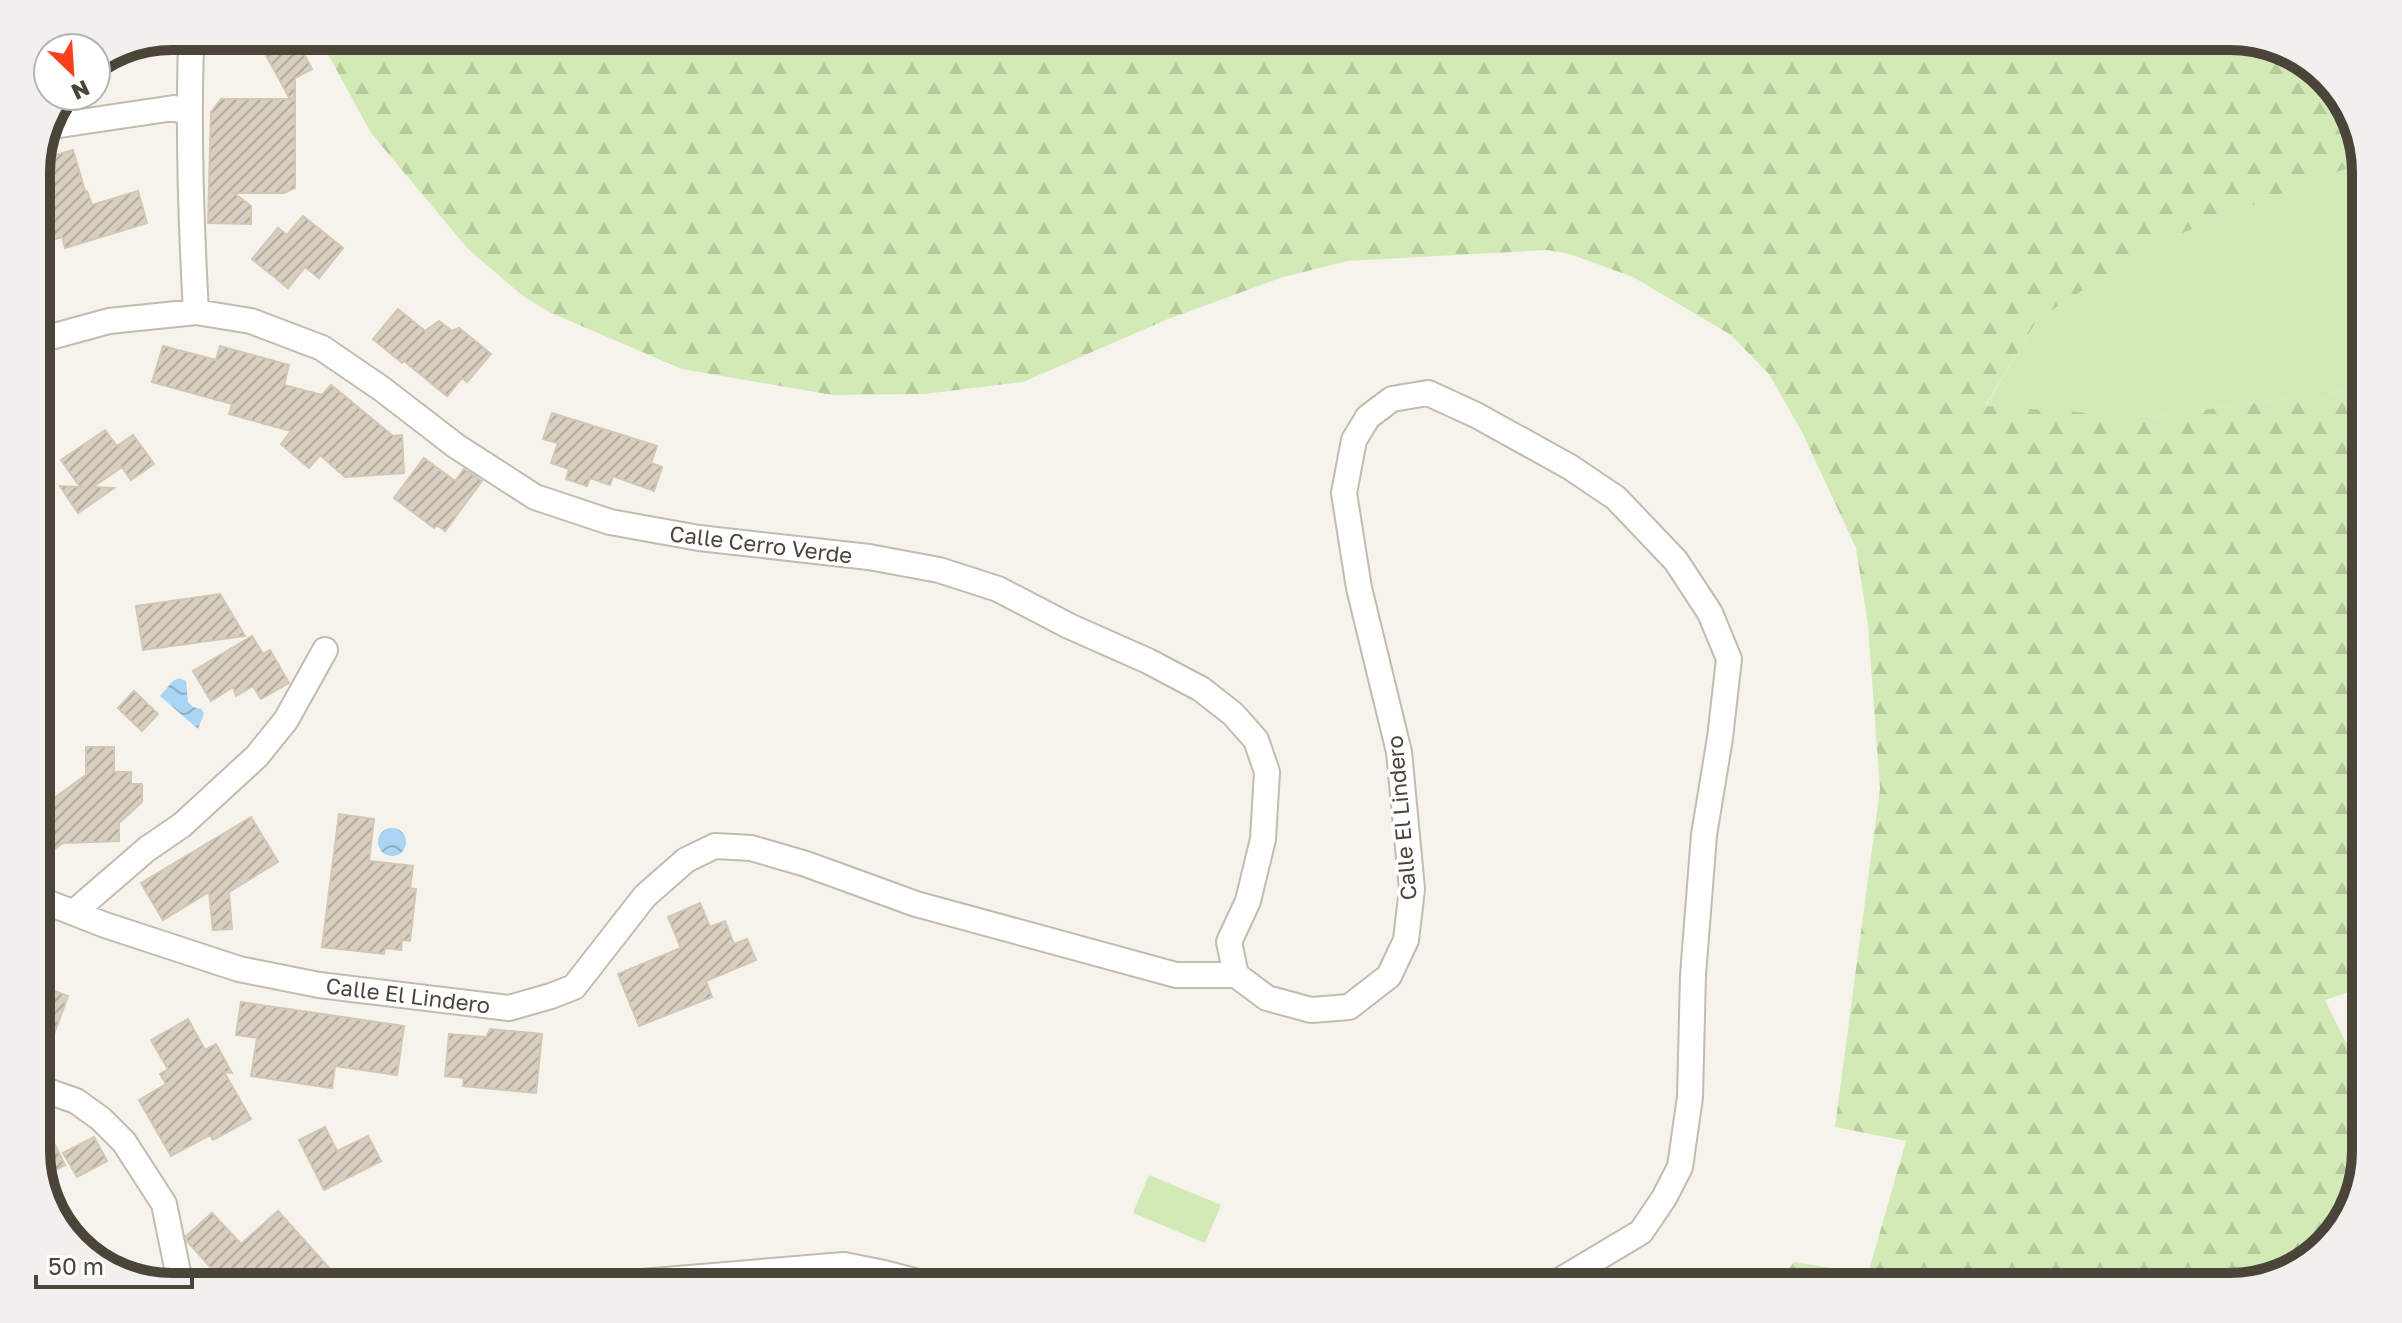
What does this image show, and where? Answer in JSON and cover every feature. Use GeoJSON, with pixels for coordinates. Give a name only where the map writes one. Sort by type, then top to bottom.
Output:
{"type":"FeatureCollection","features":[{"type":"Feature","properties":{"kind":"street"},"geometry":{"type":"LineString","coordinates":[[191,50],[188,113],[196,312]]}},
{"type":"Feature","properties":{"kind":"street"},"geometry":{"type":"LineString","coordinates":[[59,125],[174,108],[188,113]]}},
{"type":"Feature","properties":{"kind":"street","name":"Calle Cerro Verde"},"geometry":{"type":"LineString","coordinates":[[50,337],[109,321],[196,312],[251,321],[322,348],[456,446],[535,497],[610,522],[639,528],[699,538],[869,557],[939,570],[998,589],[1201,689],[1233,714],[1256,740],[1267,772],[1263,839],[1248,901],[1229,942],[1236,975]]}},
{"type":"Feature","properties":{"kind":"street","name":"Calle El Lindero"},"geometry":{"type":"LineString","coordinates":[[50,903],[105,925],[239,969],[332,987],[509,1008],[574,987],[645,896],[686,860],[715,846],[727,846],[751,848],[806,864],[916,904],[1176,975],[1236,975],[1267,998],[1311,1010],[1349,1007],[1389,976],[1406,940],[1412,889],[1399,752],[1359,588],[1344,493],[1354,440],[1368,417],[1392,399],[1428,393],[1476,415],[1570,467],[1616,498],[1676,561],[1710,613],[1729,659],[1704,835],[1693,975],[1690,1097],[1680,1167],[1641,1232],[1572,1273]]}},
{"type":"Feature","properties":{"kind":"street"},"geometry":{"type":"LineString","coordinates":[[74,912],[147,849],[182,825],[257,756],[286,720],[325,650]]}},
{"type":"Feature","properties":{"kind":"street"},"geometry":{"type":"LineString","coordinates":[[50,1092],[76,1101],[101,1119],[124,1142],[164,1204],[178,1273]]}},
{"type":"Feature","properties":{"kind":"street"},"geometry":{"type":"LineString","coordinates":[[748,1273],[844,1265],[884,1273]]}},
{"type":"Feature","properties":{"kind":"green space"},"geometry":{"type":"Polygon","coordinates":[[[326,50],[2230,50],[2261,54],[2291,66],[2316,86],[2336,111],[2346,133],[2352,166],[2152,245],[2037,320],[1985,406],[2151,417],[2352,390],[2352,991],[2325,1000],[2352,1055],[2351,1167],[2336,1212],[2316,1237],[2291,1257],[2246,1272],[1868,1273],[1906,1141],[1835,1127],[1880,789],[1868,625],[1856,548],[1802,432],[1769,374],[1731,335],[1633,277],[1570,254],[1547,250],[1347,261],[1280,278],[1168,319],[1023,382],[924,394],[832,395],[682,369],[551,313],[523,296],[468,249],[371,133],[326,50]]]}},
{"type":"Feature","properties":{"kind":"green space"},"geometry":{"type":"Polygon","coordinates":[[[2352,166],[2352,390],[2151,417],[1985,407],[2037,320],[2152,245],[2352,166]]]}},
{"type":"Feature","properties":{"kind":"green space"},"geometry":{"type":"Polygon","coordinates":[[[1149,1175],[1221,1205],[1205,1243],[1133,1213],[1149,1175]]]}},
{"type":"Feature","properties":{"kind":"green space"},"geometry":{"type":"Polygon","coordinates":[[[1794,1262],[1862,1273],[1786,1273],[1794,1262]]]}},
{"type":"Feature","properties":{"kind":"water"},"geometry":{"type":"Polygon","coordinates":[[[179,678],[186,681],[188,702],[204,713],[198,729],[160,696],[179,678]]]}},
{"type":"Feature","properties":{"kind":"water"},"geometry":{"type":"Polygon","coordinates":[[[392,828],[402,832],[406,842],[402,852],[392,856],[382,852],[378,842],[382,832],[392,828]]]}},
{"type":"Feature","properties":{"kind":"building"},"geometry":{"type":"Polygon","coordinates":[[[263,50],[302,50],[312,69],[295,78],[295,188],[284,193],[234,193],[251,206],[251,224],[208,223],[211,112],[221,99],[290,99],[263,50]]]}},
{"type":"Feature","properties":{"kind":"building"},"geometry":{"type":"Polygon","coordinates":[[[73,150],[92,205],[138,191],[147,223],[65,248],[62,237],[50,241],[51,156],[73,150]]]}},
{"type":"Feature","properties":{"kind":"building"},"geometry":{"type":"Polygon","coordinates":[[[303,216],[343,248],[319,278],[305,267],[288,288],[252,259],[278,228],[287,235],[303,216]]]}},
{"type":"Feature","properties":{"kind":"building"},"geometry":{"type":"Polygon","coordinates":[[[398,309],[425,331],[439,321],[452,331],[459,328],[491,354],[467,382],[462,378],[447,396],[373,339],[398,309]]]}},
{"type":"Feature","properties":{"kind":"building"},"geometry":{"type":"Polygon","coordinates":[[[163,346],[216,360],[220,346],[289,365],[284,385],[322,395],[331,385],[393,436],[402,435],[404,473],[345,477],[320,455],[309,468],[281,444],[291,431],[229,414],[232,404],[152,382],[163,346]]]}},
{"type":"Feature","properties":{"kind":"building"},"geometry":{"type":"Polygon","coordinates":[[[552,413],[657,446],[651,463],[662,467],[654,491],[613,476],[610,485],[590,478],[587,486],[566,479],[569,469],[551,463],[558,443],[543,439],[552,413]]]}},
{"type":"Feature","properties":{"kind":"building"},"geometry":{"type":"Polygon","coordinates":[[[105,430],[117,446],[133,435],[154,464],[131,480],[122,467],[93,487],[114,488],[78,513],[60,486],[80,487],[61,460],[105,430]]]}},
{"type":"Feature","properties":{"kind":"building"},"geometry":{"type":"Polygon","coordinates":[[[424,458],[455,481],[464,469],[482,481],[445,531],[437,525],[434,528],[394,498],[424,458]]]}},
{"type":"Feature","properties":{"kind":"building"},"geometry":{"type":"Polygon","coordinates":[[[220,594],[245,636],[143,650],[136,606],[220,594]]]}},
{"type":"Feature","properties":{"kind":"building"},"geometry":{"type":"Polygon","coordinates":[[[252,636],[263,654],[270,650],[289,683],[261,699],[253,686],[236,696],[233,687],[211,701],[193,671],[252,636]]]}},
{"type":"Feature","properties":{"kind":"building"},"geometry":{"type":"Polygon","coordinates":[[[134,691],[158,714],[142,731],[118,708],[134,691]]]}},
{"type":"Feature","properties":{"kind":"building"},"geometry":{"type":"Polygon","coordinates":[[[86,747],[114,747],[114,772],[131,772],[131,784],[142,784],[142,802],[119,823],[119,841],[63,843],[50,852],[50,801],[86,775],[86,747]]]}},
{"type":"Feature","properties":{"kind":"building"},"geometry":{"type":"Polygon","coordinates":[[[339,814],[374,819],[369,861],[413,866],[410,888],[416,889],[410,941],[402,940],[401,950],[385,948],[384,954],[322,947],[339,814]]]}},
{"type":"Feature","properties":{"kind":"building"},"geometry":{"type":"Polygon","coordinates":[[[251,817],[278,862],[229,892],[232,929],[213,930],[209,892],[163,920],[141,883],[251,817]]]}},
{"type":"Feature","properties":{"kind":"building"},"geometry":{"type":"Polygon","coordinates":[[[700,903],[710,927],[725,921],[734,944],[747,939],[756,960],[706,981],[712,997],[639,1026],[618,974],[681,948],[668,917],[700,903]]]}},
{"type":"Feature","properties":{"kind":"building"},"geometry":{"type":"Polygon","coordinates":[[[50,989],[68,996],[54,1034],[50,1032],[50,989]]]}},
{"type":"Feature","properties":{"kind":"building"},"geometry":{"type":"Polygon","coordinates":[[[241,1002],[404,1026],[397,1075],[335,1066],[332,1088],[251,1076],[257,1038],[236,1035],[241,1002]]]}},
{"type":"Feature","properties":{"kind":"building"},"geometry":{"type":"Polygon","coordinates":[[[188,1019],[205,1050],[216,1044],[232,1073],[224,1072],[251,1119],[213,1140],[210,1135],[171,1156],[139,1100],[166,1084],[160,1074],[168,1069],[151,1040],[188,1019]]]}},
{"type":"Feature","properties":{"kind":"building"},"geometry":{"type":"Polygon","coordinates":[[[490,1029],[542,1034],[536,1093],[463,1086],[464,1078],[445,1076],[449,1034],[486,1037],[490,1029]]]}},
{"type":"Feature","properties":{"kind":"building"},"geometry":{"type":"Polygon","coordinates":[[[325,1127],[337,1151],[368,1136],[381,1161],[324,1190],[299,1140],[325,1127]]]}},
{"type":"Feature","properties":{"kind":"building"},"geometry":{"type":"Polygon","coordinates":[[[94,1137],[107,1161],[77,1177],[63,1153],[94,1137]]]}},
{"type":"Feature","properties":{"kind":"building"},"geometry":{"type":"Polygon","coordinates":[[[50,1140],[65,1165],[52,1172],[50,1159],[50,1140]]]}},
{"type":"Feature","properties":{"kind":"building"},"geometry":{"type":"Polygon","coordinates":[[[278,1211],[330,1269],[326,1273],[208,1273],[212,1269],[186,1236],[212,1213],[241,1244],[278,1211]]]}}]}
